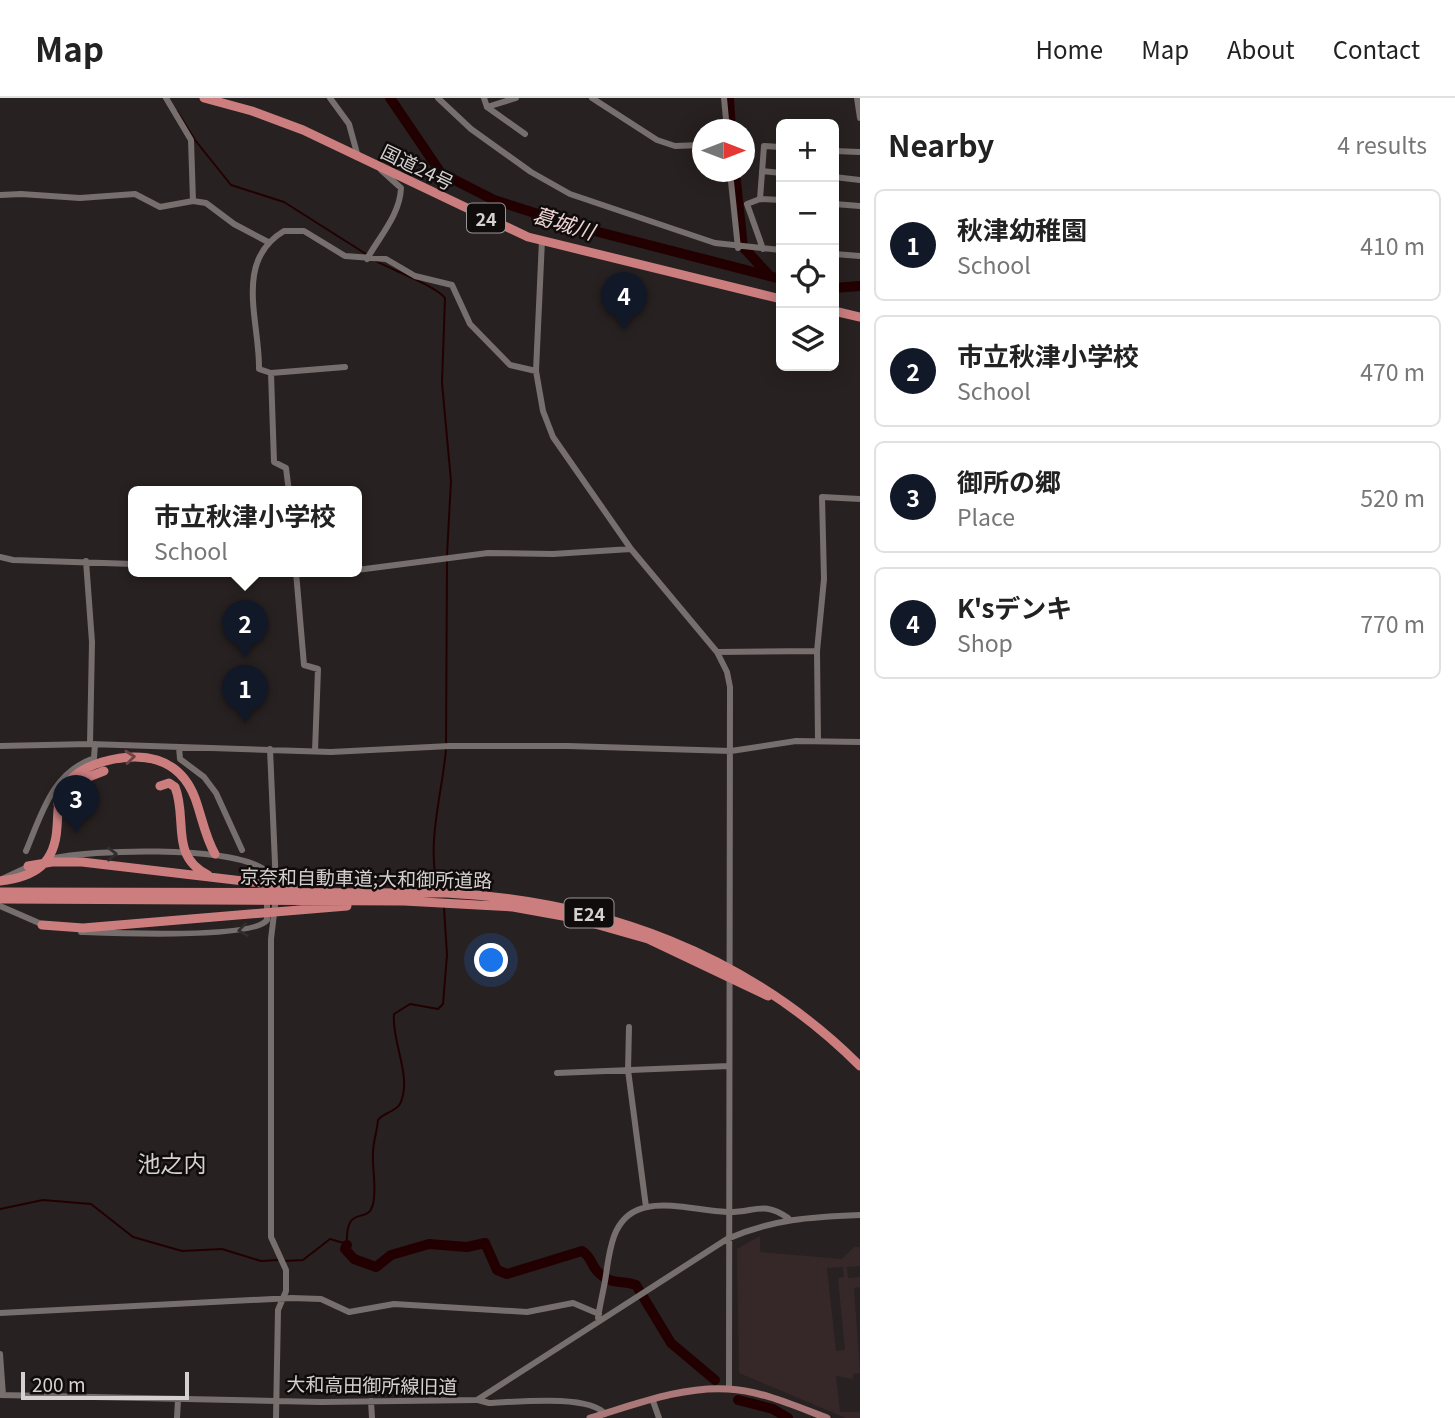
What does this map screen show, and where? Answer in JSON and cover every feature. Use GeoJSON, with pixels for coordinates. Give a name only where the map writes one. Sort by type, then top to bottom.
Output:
{"type":"FeatureCollection","features":[{"type":"Feature","properties":{"kind":"highway","name":"国道24号"},"geometry":{"type":"LineString","coordinates":[[204,98],[280,121],[512,230],[542,240],[776,298]]}},
{"type":"Feature","properties":{"kind":"highway"},"geometry":{"type":"LineString","coordinates":[[839,312],[860,317]]}},
{"type":"Feature","properties":{"kind":"highway"},"geometry":{"type":"LineString","coordinates":[[0,880],[37,872],[47,862],[54,848],[58,804],[63,789],[76,774],[96,764],[134,756],[155,758],[175,768],[185,779],[215,854]]}},
{"type":"Feature","properties":{"kind":"highway"},"geometry":{"type":"LineString","coordinates":[[58,804],[74,782],[104,771]]}},
{"type":"Feature","properties":{"kind":"highway"},"geometry":{"type":"LineString","coordinates":[[195,799],[177,782],[167,781],[160,786],[172,784],[177,791],[179,832],[189,860],[197,869],[220,879],[263,892]]}},
{"type":"Feature","properties":{"kind":"highway"},"geometry":{"type":"LineString","coordinates":[[28,866],[52,862],[82,862],[220,879]]}},
{"type":"Feature","properties":{"kind":"highway","name":"京奈和自動車道;大和御所道路"},"geometry":{"type":"LineString","coordinates":[[0,892],[19,896],[263,892],[478,895],[544,903],[607,917],[666,937],[722,963],[778,996],[825,1033],[860,1066]]}},
{"type":"Feature","properties":{"kind":"highway","name":"京奈和自動車道;大和御所道路"},"geometry":{"type":"LineString","coordinates":[[263,892],[453,902],[545,912],[648,939],[747,985],[825,1033]]}},
{"type":"Feature","properties":{"kind":"highway","name":"京奈和自動車道;大和御所道路"},"geometry":{"type":"LineString","coordinates":[[1,904],[19,896]]}},
{"type":"Feature","properties":{"kind":"highway"},"geometry":{"type":"LineString","coordinates":[[42,925],[83,928],[264,911],[453,902]]}},
{"type":"Feature","properties":{"kind":"main road"},"geometry":{"type":"LineString","coordinates":[[590,1418],[695,1390],[729,1389],[769,1396],[827,1418]]}},
{"type":"Feature","properties":{"kind":"street"},"geometry":{"type":"LineString","coordinates":[[166,98],[191,140],[193,201]]}},
{"type":"Feature","properties":{"kind":"street"},"geometry":{"type":"LineString","coordinates":[[330,98],[337,104],[358,146],[358,156]]}},
{"type":"Feature","properties":{"kind":"street"},"geometry":{"type":"LineString","coordinates":[[337,104],[342,98]]}},
{"type":"Feature","properties":{"kind":"street"},"geometry":{"type":"LineString","coordinates":[[438,98],[471,129],[531,173],[570,194],[702,239],[738,248],[776,250]]}},
{"type":"Feature","properties":{"kind":"street"},"geometry":{"type":"LineString","coordinates":[[484,98],[487,107],[525,134]]}},
{"type":"Feature","properties":{"kind":"street"},"geometry":{"type":"LineString","coordinates":[[487,107],[516,98]]}},
{"type":"Feature","properties":{"kind":"street"},"geometry":{"type":"LineString","coordinates":[[592,98],[657,141],[675,146],[692,145]]}},
{"type":"Feature","properties":{"kind":"street"},"geometry":{"type":"LineString","coordinates":[[724,98],[726,119]]}},
{"type":"Feature","properties":{"kind":"street"},"geometry":{"type":"LineString","coordinates":[[857,98],[860,118]]}},
{"type":"Feature","properties":{"kind":"street"},"geometry":{"type":"LineString","coordinates":[[760,199],[764,146],[776,147]]}},
{"type":"Feature","properties":{"kind":"street"},"geometry":{"type":"LineString","coordinates":[[839,151],[860,152]]}},
{"type":"Feature","properties":{"kind":"street"},"geometry":{"type":"LineString","coordinates":[[368,258],[382,240],[401,199],[401,188],[374,164]]}},
{"type":"Feature","properties":{"kind":"street"},"geometry":{"type":"LineString","coordinates":[[762,171],[776,172]]}},
{"type":"Feature","properties":{"kind":"street"},"geometry":{"type":"LineString","coordinates":[[839,178],[860,180]]}},
{"type":"Feature","properties":{"kind":"street"},"geometry":{"type":"LineString","coordinates":[[731,182],[738,248]]}},
{"type":"Feature","properties":{"kind":"street"},"geometry":{"type":"LineString","coordinates":[[0,195],[80,198],[135,194],[160,207],[193,201],[217,209],[234,224],[268,242]]}},
{"type":"Feature","properties":{"kind":"street"},"geometry":{"type":"LineString","coordinates":[[760,248],[747,204],[760,199],[776,200]]}},
{"type":"Feature","properties":{"kind":"street"},"geometry":{"type":"LineString","coordinates":[[839,204],[860,206]]}},
{"type":"Feature","properties":{"kind":"street"},"geometry":{"type":"LineString","coordinates":[[345,367],[271,373],[259,369],[253,275],[268,242],[284,231],[293,229],[315,236],[345,257],[378,259],[400,264],[415,276],[452,285],[470,324],[510,365],[536,371]]}},
{"type":"Feature","properties":{"kind":"street"},"geometry":{"type":"LineString","coordinates":[[542,240],[536,371],[540,400],[553,436],[631,549],[717,652],[727,672],[730,687],[727,1239],[729,1389]]}},
{"type":"Feature","properties":{"kind":"street"},"geometry":{"type":"LineString","coordinates":[[839,254],[860,256]]}},
{"type":"Feature","properties":{"kind":"street"},"geometry":{"type":"LineString","coordinates":[[271,373],[274,462],[286,468],[288,486]]}},
{"type":"Feature","properties":{"kind":"street"},"geometry":{"type":"LineString","coordinates":[[818,741],[817,651],[824,579],[822,497],[860,499]]}},
{"type":"Feature","properties":{"kind":"street"},"geometry":{"type":"LineString","coordinates":[[362,569],[488,553],[554,554],[631,549]]}},
{"type":"Feature","properties":{"kind":"street"},"geometry":{"type":"LineString","coordinates":[[0,557],[13,560],[128,565]]}},
{"type":"Feature","properties":{"kind":"street"},"geometry":{"type":"LineString","coordinates":[[26,851],[55,785],[72,768],[94,758],[92,642],[86,561]]}},
{"type":"Feature","properties":{"kind":"street"},"geometry":{"type":"LineString","coordinates":[[296,577],[304,665],[318,669],[315,751]]}},
{"type":"Feature","properties":{"kind":"street"},"geometry":{"type":"LineString","coordinates":[[717,652],[817,651]]}},
{"type":"Feature","properties":{"kind":"street"},"geometry":{"type":"LineString","coordinates":[[0,746],[93,744],[315,751],[568,746],[731,751],[796,741],[860,742]]}},
{"type":"Feature","properties":{"kind":"street"},"geometry":{"type":"LineString","coordinates":[[179,747],[180,759],[204,778],[216,793],[242,850]]}},
{"type":"Feature","properties":{"kind":"street"},"geometry":{"type":"LineString","coordinates":[[270,749],[277,844],[276,914],[271,939],[274,1106],[271,1237],[286,1269],[283,1299],[278,1310],[276,1418]]}},
{"type":"Feature","properties":{"kind":"street"},"geometry":{"type":"LineString","coordinates":[[0,880],[28,866],[54,858],[87,854],[215,854],[248,862],[266,872],[268,915],[260,927],[220,932],[101,933],[42,925],[1,904]]}},
{"type":"Feature","properties":{"kind":"street"},"geometry":{"type":"LineString","coordinates":[[629,1027],[628,1070],[646,1207]]}},
{"type":"Feature","properties":{"kind":"street"},"geometry":{"type":"LineString","coordinates":[[557,1073],[729,1066]]}},
{"type":"Feature","properties":{"kind":"street"},"geometry":{"type":"LineString","coordinates":[[0,1313],[185,1301],[321,1299],[349,1312],[394,1304],[527,1312],[573,1303],[599,1317],[610,1246],[617,1228],[631,1213],[646,1207],[728,1212],[762,1206],[778,1211],[788,1218]]}},
{"type":"Feature","properties":{"kind":"street","name":"大和高田御所線旧道"},"geometry":{"type":"LineString","coordinates":[[1,1395],[321,1402],[449,1403],[477,1400],[599,1317],[727,1239],[754,1227],[788,1218],[860,1215]]}},
{"type":"Feature","properties":{"kind":"street"},"geometry":{"type":"LineString","coordinates":[[0,1354],[1,1395]]}},
{"type":"Feature","properties":{"kind":"street"},"geometry":{"type":"LineString","coordinates":[[177,1418],[178,1400]]}},
{"type":"Feature","properties":{"kind":"street"},"geometry":{"type":"LineString","coordinates":[[477,1400],[489,1403],[582,1404],[601,1408],[605,1414]]}},
{"type":"Feature","properties":{"kind":"street"},"geometry":{"type":"LineString","coordinates":[[371,1401],[372,1418]]}},
{"type":"Feature","properties":{"kind":"street"},"geometry":{"type":"LineString","coordinates":[[653,1401],[659,1418]]}},
{"type":"Feature","properties":{"kind":"shaded area"},"geometry":{"type":"Polygon","coordinates":[[[760,1236],[760,1252],[842,1259],[854,1247],[860,1247],[860,1266],[847,1267],[848,1278],[860,1277],[860,1287],[854,1288],[860,1373],[853,1374],[853,1379],[836,1376],[840,1412],[860,1412],[860,1418],[846,1418],[739,1373],[737,1249],[760,1236]],[[843,1267],[827,1268],[836,1351],[845,1350],[838,1278],[844,1277],[843,1267]]]}},
{"type":"Feature","properties":{"kind":"waterway","name":"葛城川"},"geometry":{"type":"LineString","coordinates":[[390,98],[441,173],[494,200],[579,227],[776,278]]}},
{"type":"Feature","properties":{"kind":"waterway"},"geometry":{"type":"LineString","coordinates":[[729,98],[730,119]]}},
{"type":"Feature","properties":{"kind":"waterway"},"geometry":{"type":"LineString","coordinates":[[177,111],[195,140],[231,185],[284,202],[366,254]]}},
{"type":"Feature","properties":{"kind":"waterway"},"geometry":{"type":"LineString","coordinates":[[736,182],[743,247],[768,274]]}},
{"type":"Feature","properties":{"kind":"waterway"},"geometry":{"type":"LineString","coordinates":[[376,261],[423,283],[445,298],[442,383],[451,481],[447,555]]}},
{"type":"Feature","properties":{"kind":"waterway","name":"葛城川"},"geometry":{"type":"LineString","coordinates":[[839,288],[860,286]]}},
{"type":"Feature","properties":{"kind":"waterway"},"geometry":{"type":"LineString","coordinates":[[446,744],[447,560]]}},
{"type":"Feature","properties":{"kind":"waterway"},"geometry":{"type":"LineString","coordinates":[[438,889],[434,837],[446,749]]}},
{"type":"Feature","properties":{"kind":"waterway"},"geometry":{"type":"LineString","coordinates":[[347,1245],[347,1232],[353,1219],[367,1214],[373,1204],[373,1149],[378,1120],[398,1107],[403,1093],[403,1071],[394,1014],[410,1004],[438,1009],[443,1004],[447,955],[444,908]]}},
{"type":"Feature","properties":{"kind":"waterway"},"geometry":{"type":"LineString","coordinates":[[0,1209],[43,1200],[91,1204],[133,1237],[182,1251],[222,1249],[261,1261],[278,1260]]}},
{"type":"Feature","properties":{"kind":"waterway"},"geometry":{"type":"LineString","coordinates":[[284,1261],[303,1260],[330,1239],[347,1244]]}},
{"type":"Feature","properties":{"kind":"waterway"},"geometry":{"type":"LineString","coordinates":[[347,1245],[345,1249],[354,1259],[376,1267],[391,1255],[429,1244],[467,1247],[485,1243],[497,1270],[507,1274],[582,1251],[604,1277],[636,1285],[671,1343],[715,1380]]}},
{"type":"Feature","properties":{"kind":"waterway"},"geometry":{"type":"LineString","coordinates":[[738,1400],[773,1409],[788,1418]]}},
{"type":"Feature","properties":{"kind":"place","name":"K'sデンキ"},"geometry":{"type":"Point","coordinates":[624,330]}},
{"type":"Feature","properties":{"kind":"place","name":"市立秋津小学校"},"geometry":{"type":"Point","coordinates":[245,658]}},
{"type":"Feature","properties":{"kind":"place","name":"秋津幼稚園"},"geometry":{"type":"Point","coordinates":[245,723]}},
{"type":"Feature","properties":{"kind":"place","name":"御所の郷"},"geometry":{"type":"Point","coordinates":[76,833]}},
{"type":"Feature","properties":{"kind":"district","name":"池之内"},"geometry":{"type":"Point","coordinates":[172,1162]}}]}
